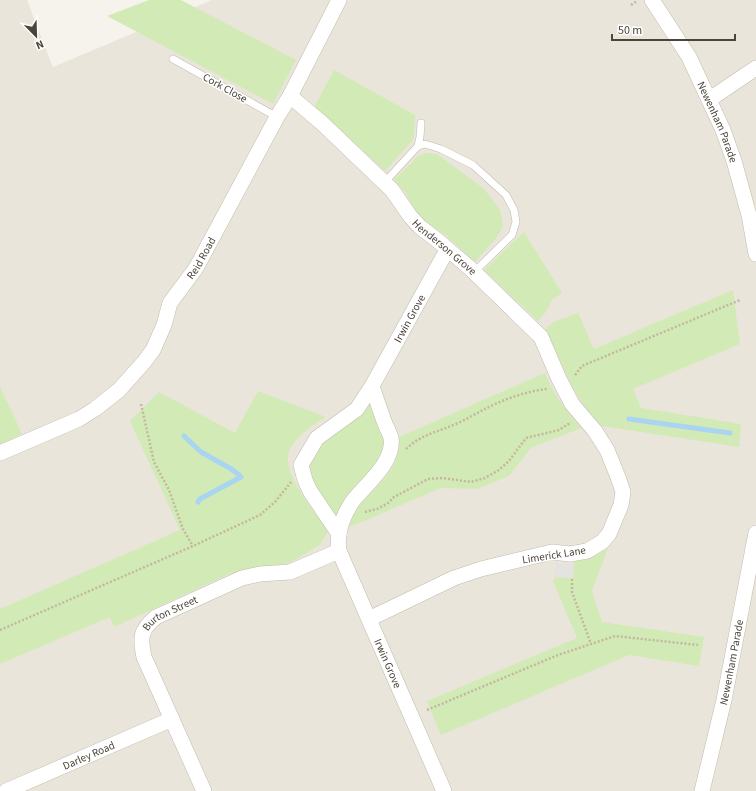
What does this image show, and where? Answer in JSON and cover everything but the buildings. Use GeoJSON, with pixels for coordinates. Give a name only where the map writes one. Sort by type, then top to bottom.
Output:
{"type":"FeatureCollection","features":[{"type":"Feature","properties":{"kind":"street","name":"Reid Road"},"geometry":{"type":"LineString","coordinates":[[0,454],[79,419],[95,409],[119,390],[153,350],[164,325],[170,303],[196,268],[277,117],[290,96],[339,0]]}},
{"type":"Feature","properties":{"kind":"street","name":"Newenham Parade"},"geometry":{"type":"LineString","coordinates":[[652,0],[689,57],[710,99],[734,161],[749,215],[756,254]]}},
{"type":"Feature","properties":{"kind":"street"},"geometry":{"type":"LineString","coordinates":[[710,99],[756,68]]}},
{"type":"Feature","properties":{"kind":"street","name":"Henderson Grove"},"geometry":{"type":"LineString","coordinates":[[290,96],[323,124],[392,190],[410,216],[420,227],[474,272],[541,337],[559,379],[572,404],[581,414]]}},
{"type":"Feature","properties":{"kind":"street","name":"Irwin Grove"},"geometry":{"type":"LineString","coordinates":[[303,472],[301,465],[317,438],[357,409],[372,386],[447,250]]}},
{"type":"Feature","properties":{"kind":"street","name":"Irwin Grove"},"geometry":{"type":"LineString","coordinates":[[372,386],[391,439],[389,452],[384,465],[349,508],[343,520],[339,534],[339,551],[444,791]]}},
{"type":"Feature","properties":{"kind":"street","name":"Limerick Lane"},"geometry":{"type":"LineString","coordinates":[[369,619],[454,578],[480,569],[552,552],[570,554],[587,551],[602,542],[609,534],[616,520],[622,505],[623,492],[607,450],[595,431],[581,414]]}},
{"type":"Feature","properties":{"kind":"street"},"geometry":{"type":"LineString","coordinates":[[303,472],[310,491],[339,534]]}},
{"type":"Feature","properties":{"kind":"street","name":"Newenham Parade"},"geometry":{"type":"LineString","coordinates":[[702,791],[724,700],[756,533]]}},
{"type":"Feature","properties":{"kind":"street","name":"Burton Street"},"geometry":{"type":"LineString","coordinates":[[204,791],[144,657],[141,644],[142,634],[146,624],[156,617],[242,578],[260,574],[290,572],[339,551]]}},
{"type":"Feature","properties":{"kind":"street","name":"Darley Road"},"geometry":{"type":"LineString","coordinates":[[6,791],[172,719]]}},
{"type":"Feature","properties":{"kind":"lane","name":"Cork Close"},"geometry":{"type":"LineString","coordinates":[[173,59],[277,117]]}},
{"type":"Feature","properties":{"kind":"lane"},"geometry":{"type":"LineString","coordinates":[[384,183],[418,146],[421,123]]}},
{"type":"Feature","properties":{"kind":"lane"},"geometry":{"type":"LineString","coordinates":[[418,146],[425,144],[441,149],[473,165],[506,195],[514,210],[516,222],[512,235],[474,272]]}},
{"type":"Feature","properties":{"kind":"path"},"geometry":{"type":"LineString","coordinates":[[141,404],[154,462],[169,490],[184,529],[193,546]]}},
{"type":"Feature","properties":{"kind":"path"},"geometry":{"type":"LineString","coordinates":[[349,508],[363,512],[377,509],[387,504],[394,497],[428,479],[443,478],[471,482],[485,478],[499,470],[509,461],[526,438],[559,430],[581,414]]}},
{"type":"Feature","properties":{"kind":"path"},"geometry":{"type":"LineString","coordinates":[[0,630],[193,546],[260,515],[275,502],[288,484],[303,472]]}},
{"type":"Feature","properties":{"kind":"path"},"geometry":{"type":"LineString","coordinates":[[572,579],[572,592],[591,644]]}},
{"type":"Feature","properties":{"kind":"path"},"geometry":{"type":"LineString","coordinates":[[427,710],[558,656],[614,636],[698,645]]}},
{"type":"Feature","properties":{"kind":"shaded area"},"geometry":{"type":"Polygon","coordinates":[[[0,0],[27,0],[53,67],[212,0],[756,0],[756,791],[0,791],[0,0]]]}},
{"type":"Feature","properties":{"kind":"shaded area"},"geometry":{"type":"Polygon","coordinates":[[[555,563],[574,563],[573,578],[555,577],[555,563]]]}},
{"type":"Feature","properties":{"kind":"green space"},"geometry":{"type":"Polygon","coordinates":[[[149,0],[181,0],[296,60],[273,104],[107,16],[149,0]]]}},
{"type":"Feature","properties":{"kind":"green space"},"geometry":{"type":"Polygon","coordinates":[[[334,70],[415,115],[414,137],[412,141],[385,171],[315,106],[334,70]]]}},
{"type":"Feature","properties":{"kind":"green space"},"geometry":{"type":"Polygon","coordinates":[[[426,153],[437,154],[484,189],[500,210],[503,226],[497,237],[475,262],[447,236],[421,219],[416,213],[406,193],[394,180],[417,157],[426,153]]]}},
{"type":"Feature","properties":{"kind":"green space"},"geometry":{"type":"Polygon","coordinates":[[[524,232],[562,293],[552,300],[545,313],[538,321],[484,270],[524,232]]]}},
{"type":"Feature","properties":{"kind":"green space"},"geometry":{"type":"Polygon","coordinates":[[[733,290],[740,344],[633,389],[641,408],[741,424],[739,447],[602,426],[587,410],[573,388],[545,329],[554,322],[578,313],[594,349],[733,290]]]}},
{"type":"Feature","properties":{"kind":"green space"},"geometry":{"type":"Polygon","coordinates":[[[545,373],[556,395],[581,428],[531,448],[509,476],[477,489],[441,488],[350,527],[352,518],[362,502],[389,473],[394,464],[399,437],[545,373]]]}},
{"type":"Feature","properties":{"kind":"green space"},"geometry":{"type":"Polygon","coordinates":[[[0,387],[22,434],[0,444],[0,387]]]}},
{"type":"Feature","properties":{"kind":"green space"},"geometry":{"type":"Polygon","coordinates":[[[258,391],[326,417],[298,438],[291,447],[288,456],[289,467],[293,479],[307,503],[328,531],[320,545],[289,563],[257,567],[229,574],[114,627],[110,617],[0,664],[0,609],[180,530],[130,421],[159,392],[235,433],[258,391]]]}},
{"type":"Feature","properties":{"kind":"green space"},"geometry":{"type":"Polygon","coordinates":[[[370,398],[385,439],[384,452],[336,522],[310,481],[307,464],[318,446],[370,398]]]}},
{"type":"Feature","properties":{"kind":"green space"},"geometry":{"type":"Polygon","coordinates":[[[608,548],[592,591],[602,622],[704,637],[699,666],[629,655],[441,735],[427,701],[577,638],[553,581],[555,577],[573,578],[574,563],[576,561],[586,560],[608,548]]]}},
{"type":"Feature","properties":{"kind":"waterway"},"geometry":{"type":"LineString","coordinates":[[629,419],[730,433]]}},
{"type":"Feature","properties":{"kind":"waterway"},"geometry":{"type":"LineString","coordinates":[[184,436],[201,452],[233,470],[241,477],[200,499],[198,502]]}}]}
